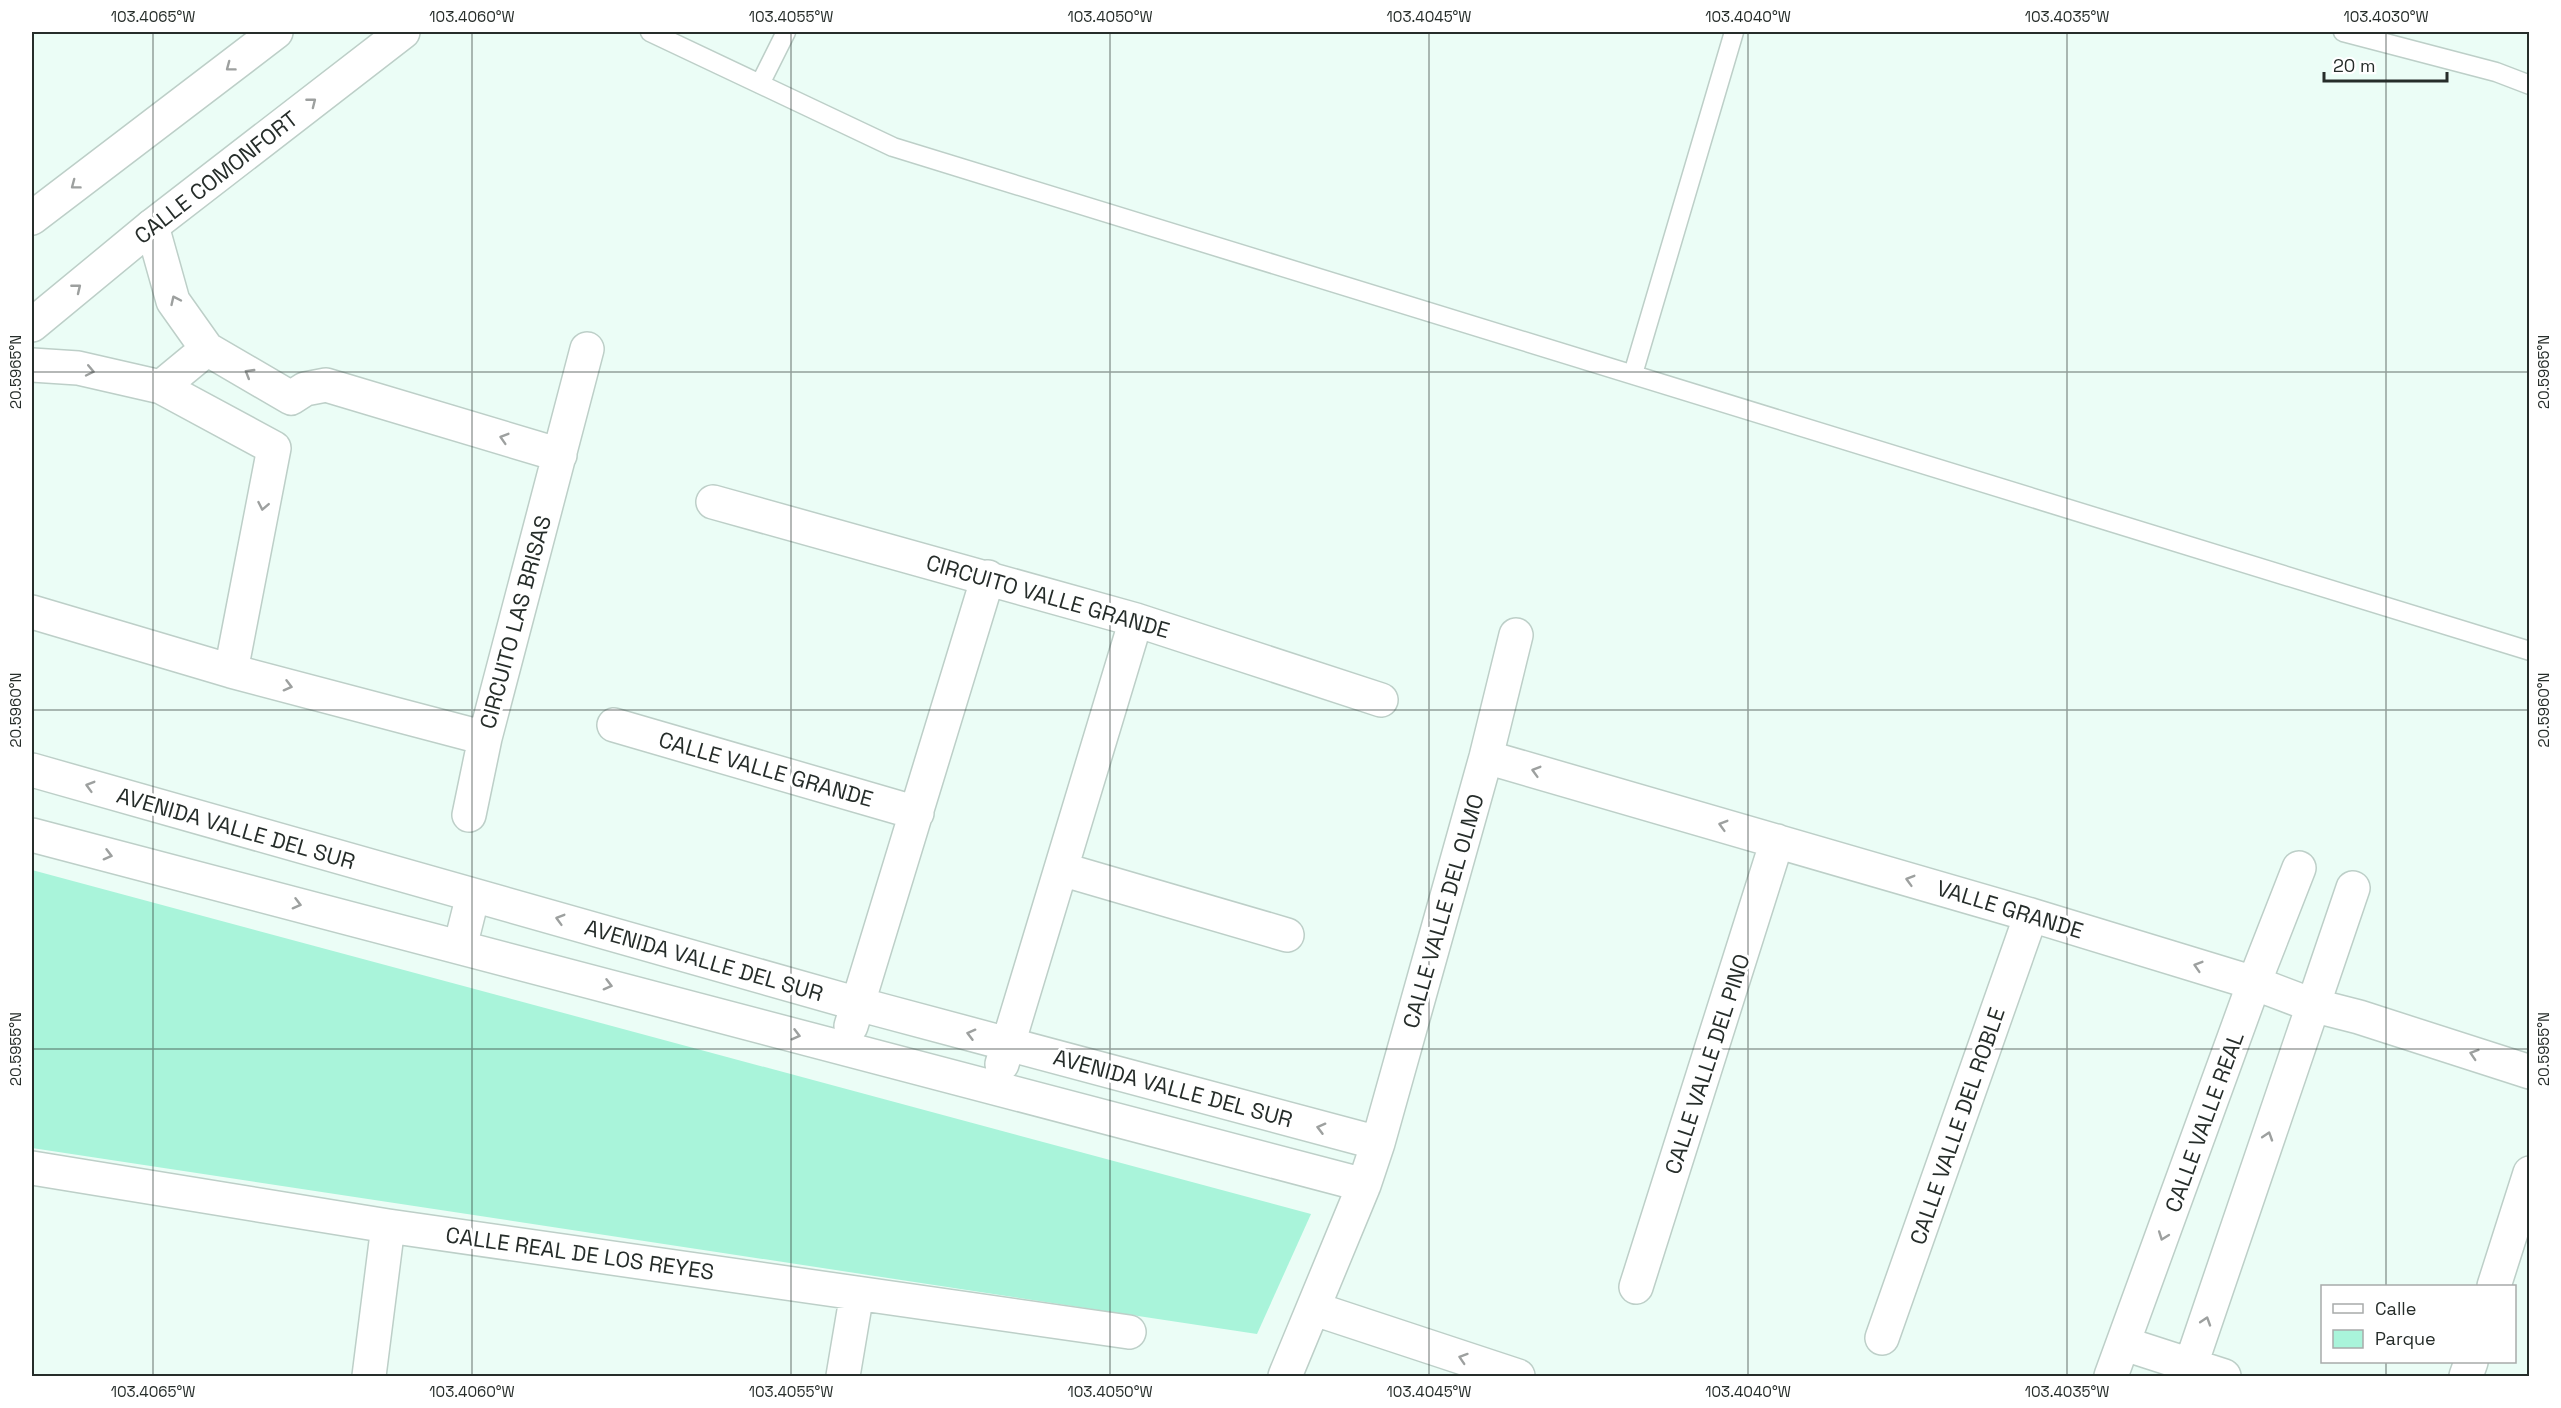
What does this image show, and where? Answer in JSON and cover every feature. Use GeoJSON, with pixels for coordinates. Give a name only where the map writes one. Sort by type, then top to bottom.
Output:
{"type":"FeatureCollection","features":[{"type":"Feature","properties":{"kind":"street"},"geometry":{"type":"LineString","coordinates":[[32,218],[276,32]]}},
{"type":"Feature","properties":{"kind":"street","name":"CALLE COMONFORT"},"geometry":{"type":"LineString","coordinates":[[32,325],[152,226],[403,32]]}},
{"type":"Feature","properties":{"kind":"street"},"geometry":{"type":"LineString","coordinates":[[152,226],[173,301],[207,349],[291,398],[305,389],[326,385],[560,455]]}},
{"type":"Feature","properties":{"kind":"street"},"geometry":{"type":"LineString","coordinates":[[161,387],[207,349]]}},
{"type":"Feature","properties":{"kind":"street","name":"CIRCUITO LAS BRISAS"},"geometry":{"type":"LineString","coordinates":[[32,612],[231,671],[485,738],[587,349]]}},
{"type":"Feature","properties":{"kind":"street"},"geometry":{"type":"LineString","coordinates":[[32,365],[78,368],[161,387],[274,448],[231,671]]}},
{"type":"Feature","properties":{"kind":"street","name":"CIRCUITO VALLE GRANDE"},"geometry":{"type":"LineString","coordinates":[[713,502],[1136,620],[1381,700]]}},
{"type":"Feature","properties":{"kind":"street"},"geometry":{"type":"LineString","coordinates":[[844,1047],[988,577]]}},
{"type":"Feature","properties":{"kind":"street"},"geometry":{"type":"LineString","coordinates":[[995,1087],[1136,620]]}},
{"type":"Feature","properties":{"kind":"street","name":"CALLE VALLE DEL OLMO"},"geometry":{"type":"LineString","coordinates":[[1285,1377],[1315,1309],[1364,1185],[1378,1143],[1486,757],[1516,635]]}},
{"type":"Feature","properties":{"kind":"street","name":"CALLE VALLE GRANDE"},"geometry":{"type":"LineString","coordinates":[[614,725],[917,813]]}},
{"type":"Feature","properties":{"kind":"street"},"geometry":{"type":"LineString","coordinates":[[469,816],[485,738]]}},
{"type":"Feature","properties":{"kind":"street","name":"VALLE GRANDE"},"geometry":{"type":"LineString","coordinates":[[1486,757],[2031,915],[2254,983],[2312,1005],[2359,1017],[2529,1072]]}},
{"type":"Feature","properties":{"kind":"street","name":"AVENIDA VALLE DEL SUR"},"geometry":{"type":"LineString","coordinates":[[32,770],[858,1004],[1378,1143]]}},
{"type":"Feature","properties":{"kind":"street","name":"AVENIDA VALLE DEL SUR"},"geometry":{"type":"LineString","coordinates":[[32,835],[1364,1185]]}},
{"type":"Feature","properties":{"kind":"street","name":"CALLE VALLE DEL PINO"},"geometry":{"type":"LineString","coordinates":[[1636,1287],[1777,841]]}},
{"type":"Feature","properties":{"kind":"street","name":"CALLE VALLE REAL"},"geometry":{"type":"LineString","coordinates":[[2111,1377],[2125,1344],[2254,983],[2299,868]]}},
{"type":"Feature","properties":{"kind":"street"},"geometry":{"type":"LineString","coordinates":[[1061,869],[1287,935]]}},
{"type":"Feature","properties":{"kind":"street"},"geometry":{"type":"LineString","coordinates":[[2189,1371],[2353,888]]}},
{"type":"Feature","properties":{"kind":"street"},"geometry":{"type":"LineString","coordinates":[[460,947],[473,895]]}},
{"type":"Feature","properties":{"kind":"street","name":"CALLE VALLE DEL ROBLE"},"geometry":{"type":"LineString","coordinates":[[1882,1338],[2031,915]]}},
{"type":"Feature","properties":{"kind":"street","name":"CALLE REAL DE LOS REYES"},"geometry":{"type":"LineString","coordinates":[[32,1168],[388,1226],[1129,1332]]}},
{"type":"Feature","properties":{"kind":"street"},"geometry":{"type":"LineString","coordinates":[[2495,1285],[2529,1173]]}},
{"type":"Feature","properties":{"kind":"street"},"geometry":{"type":"LineString","coordinates":[[369,1377],[388,1226]]}},
{"type":"Feature","properties":{"kind":"street"},"geometry":{"type":"LineString","coordinates":[[843,1377],[857,1293]]}},
{"type":"Feature","properties":{"kind":"street"},"geometry":{"type":"LineString","coordinates":[[1315,1309],[1518,1377]]}},
{"type":"Feature","properties":{"kind":"street"},"geometry":{"type":"LineString","coordinates":[[2125,1344],[2189,1371],[2224,1377]]}},
{"type":"Feature","properties":{"kind":"lane"},"geometry":{"type":"LineString","coordinates":[[650,32],[893,147],[2529,651]]}},
{"type":"Feature","properties":{"kind":"lane"},"geometry":{"type":"LineString","coordinates":[[760,84],[786,32]]}},
{"type":"Feature","properties":{"kind":"lane"},"geometry":{"type":"LineString","coordinates":[[1633,375],[1734,32]]}},
{"type":"Feature","properties":{"kind":"lane"},"geometry":{"type":"LineString","coordinates":[[2343,32],[2496,72],[2529,85]]}},
{"type":"Feature","properties":{"kind":"green space"},"geometry":{"type":"Polygon","coordinates":[[[32,870],[1311,1214],[1257,1334],[32,1148],[32,870]]]}}]}
